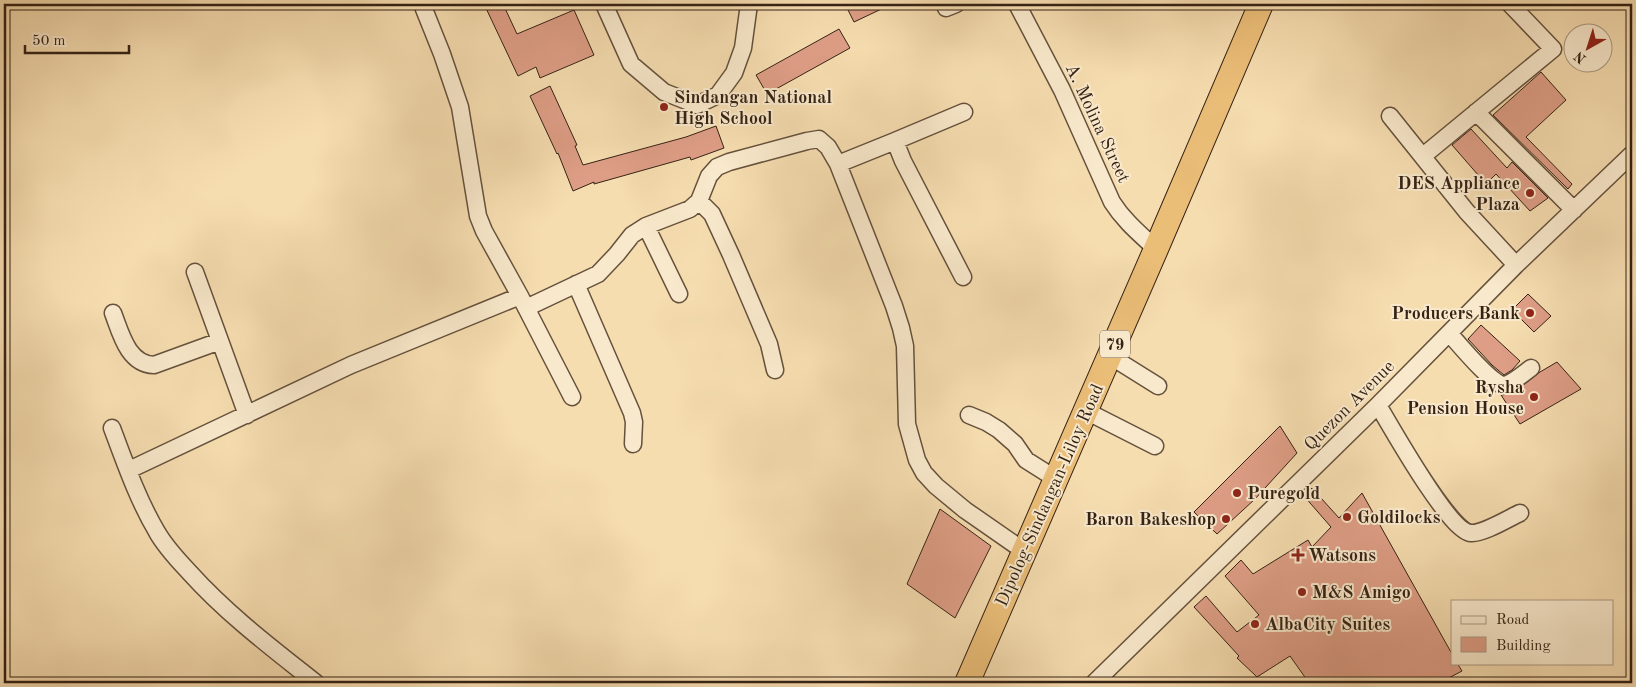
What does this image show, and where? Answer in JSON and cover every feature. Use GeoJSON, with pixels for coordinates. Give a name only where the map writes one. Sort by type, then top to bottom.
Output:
{"type":"FeatureCollection","features":[{"type":"Feature","properties":{"kind":"highway","name":"Dipolog-Sindangan-Liloy Road"},"geometry":{"type":"LineString","coordinates":[[967,683],[1261,4]]}},
{"type":"Feature","properties":{"kind":"street"},"geometry":{"type":"LineString","coordinates":[[422,4],[460,107],[478,216],[484,231],[572,397]]}},
{"type":"Feature","properties":{"kind":"street"},"geometry":{"type":"LineString","coordinates":[[604,4],[631,64],[664,92],[698,105],[718,95],[734,73],[743,48],[749,4]]}},
{"type":"Feature","properties":{"kind":"street","name":"A. Molina Street"},"geometry":{"type":"LineString","coordinates":[[1017,4],[1062,90],[1112,202],[1125,220],[1156,249]]}},
{"type":"Feature","properties":{"kind":"street"},"geometry":{"type":"LineString","coordinates":[[1422,156],[1553,49],[1510,4]]}},
{"type":"Feature","properties":{"kind":"street"},"geometry":{"type":"LineString","coordinates":[[838,164],[964,112]]}},
{"type":"Feature","properties":{"kind":"street"},"geometry":{"type":"LineString","coordinates":[[1476,112],[1574,210]]}},
{"type":"Feature","properties":{"kind":"street"},"geometry":{"type":"LineString","coordinates":[[1390,116],[1467,212],[1516,265]]}},
{"type":"Feature","properties":{"kind":"street"},"geometry":{"type":"LineString","coordinates":[[129,470],[350,365],[576,284],[598,274],[632,235],[646,226],[690,208],[699,201],[709,176],[716,167],[819,139],[828,147],[838,164],[901,328],[904,346],[908,424],[917,460],[924,473],[936,486],[972,515],[1024,551]]}},
{"type":"Feature","properties":{"kind":"street"},"geometry":{"type":"LineString","coordinates":[[895,142],[963,277]]}},
{"type":"Feature","properties":{"kind":"street","name":"Quezon Avenue"},"geometry":{"type":"LineString","coordinates":[[1094,683],[1378,405],[1516,265],[1632,154]]}},
{"type":"Feature","properties":{"kind":"street"},"geometry":{"type":"LineString","coordinates":[[699,201],[712,214],[731,255],[769,344],[775,370]]}},
{"type":"Feature","properties":{"kind":"street"},"geometry":{"type":"LineString","coordinates":[[646,226],[679,294]]}},
{"type":"Feature","properties":{"kind":"street"},"geometry":{"type":"LineString","coordinates":[[194,272],[247,415]]}},
{"type":"Feature","properties":{"kind":"street"},"geometry":{"type":"LineString","coordinates":[[576,284],[632,413],[634,422],[633,444]]}},
{"type":"Feature","properties":{"kind":"street"},"geometry":{"type":"LineString","coordinates":[[113,313],[128,348],[139,362],[145,364],[154,365],[220,341]]}},
{"type":"Feature","properties":{"kind":"street"},"geometry":{"type":"LineString","coordinates":[[1449,333],[1490,377],[1500,385],[1506,385],[1531,368]]}},
{"type":"Feature","properties":{"kind":"street"},"geometry":{"type":"LineString","coordinates":[[1110,356],[1158,386]]}},
{"type":"Feature","properties":{"kind":"street"},"geometry":{"type":"LineString","coordinates":[[1378,405],[1440,505],[1464,531],[1471,534],[1479,532],[1520,513]]}},
{"type":"Feature","properties":{"kind":"street"},"geometry":{"type":"LineString","coordinates":[[1086,411],[1155,446]]}},
{"type":"Feature","properties":{"kind":"street"},"geometry":{"type":"LineString","coordinates":[[969,415],[999,430],[1015,444],[1026,460],[1056,480]]}},
{"type":"Feature","properties":{"kind":"street"},"geometry":{"type":"LineString","coordinates":[[112,428],[157,532],[169,551],[215,600],[316,683]]}},
{"type":"Feature","properties":{"kind":"building"},"geometry":{"type":"Polygon","coordinates":[[[484,4],[503,4],[517,34],[574,10],[594,55],[540,78],[536,67],[518,76],[484,4]]]}},
{"type":"Feature","properties":{"kind":"building"},"geometry":{"type":"Polygon","coordinates":[[[845,4],[892,4],[854,22],[845,4]]]}},
{"type":"Feature","properties":{"kind":"building"},"geometry":{"type":"Polygon","coordinates":[[[839,29],[850,48],[767,94],[756,75],[839,29]]]}},
{"type":"Feature","properties":{"kind":"building"},"geometry":{"type":"Polygon","coordinates":[[[1541,72],[1566,100],[1526,137],[1572,184],[1568,189],[1493,115],[1541,72]]]}},
{"type":"Feature","properties":{"kind":"building"},"geometry":{"type":"Polygon","coordinates":[[[550,86],[577,145],[575,146],[583,165],[686,137],[716,126],[724,148],[691,160],[690,157],[594,184],[594,182],[573,191],[558,153],[530,96],[550,86]]]}},
{"type":"Feature","properties":{"kind":"building"},"geometry":{"type":"Polygon","coordinates":[[[1471,129],[1507,168],[1512,162],[1548,198],[1530,211],[1496,174],[1486,184],[1452,145],[1471,129]]]}},
{"type":"Feature","properties":{"kind":"building"},"geometry":{"type":"Polygon","coordinates":[[[1528,294],[1551,316],[1534,332],[1512,310],[1528,294]]]}},
{"type":"Feature","properties":{"kind":"building"},"geometry":{"type":"Polygon","coordinates":[[[1481,325],[1520,361],[1512,370],[1504,375],[1468,339],[1481,325]]]}},
{"type":"Feature","properties":{"kind":"building"},"geometry":{"type":"Polygon","coordinates":[[[1557,362],[1581,389],[1520,424],[1501,395],[1517,390],[1540,372],[1557,362]]]}},
{"type":"Feature","properties":{"kind":"building"},"geometry":{"type":"Polygon","coordinates":[[[1280,426],[1297,453],[1255,499],[1217,534],[1194,512],[1280,426]]]}},
{"type":"Feature","properties":{"kind":"building"},"geometry":{"type":"Polygon","coordinates":[[[1312,488],[1339,518],[1362,493],[1451,652],[1451,664],[1458,664],[1462,671],[1439,683],[1309,683],[1290,656],[1257,677],[1237,658],[1239,656],[1194,607],[1206,596],[1237,632],[1259,615],[1225,576],[1241,560],[1253,574],[1308,540],[1312,547],[1331,527],[1304,496],[1312,488]]]}},
{"type":"Feature","properties":{"kind":"building"},"geometry":{"type":"Polygon","coordinates":[[[940,509],[991,546],[955,618],[907,584],[940,509]]]}},
{"type":"Feature","properties":{"kind":"place","name":"Sindangan National High School"},"geometry":{"type":"Point","coordinates":[664,107]}},
{"type":"Feature","properties":{"kind":"place","name":"DES Appliance Plaza"},"geometry":{"type":"Point","coordinates":[1530,193]}},
{"type":"Feature","properties":{"kind":"place","name":"Producers Bank"},"geometry":{"type":"Point","coordinates":[1530,313]}},
{"type":"Feature","properties":{"kind":"place","name":"Rysha Pension House"},"geometry":{"type":"Point","coordinates":[1534,397]}},
{"type":"Feature","properties":{"kind":"place","name":"Puregold"},"geometry":{"type":"Point","coordinates":[1237,493]}},
{"type":"Feature","properties":{"kind":"place","name":"Goldilocks"},"geometry":{"type":"Point","coordinates":[1347,517]}},
{"type":"Feature","properties":{"kind":"place","name":"Baron Bakeshop"},"geometry":{"type":"Point","coordinates":[1226,519]}},
{"type":"Feature","properties":{"kind":"place","name":"Watsons"},"geometry":{"type":"Point","coordinates":[1298,555]}},
{"type":"Feature","properties":{"kind":"place","name":"M&S Amigo"},"geometry":{"type":"Point","coordinates":[1302,592]}},
{"type":"Feature","properties":{"kind":"place","name":"AlbaCity Suites"},"geometry":{"type":"Point","coordinates":[1255,624]}}]}
